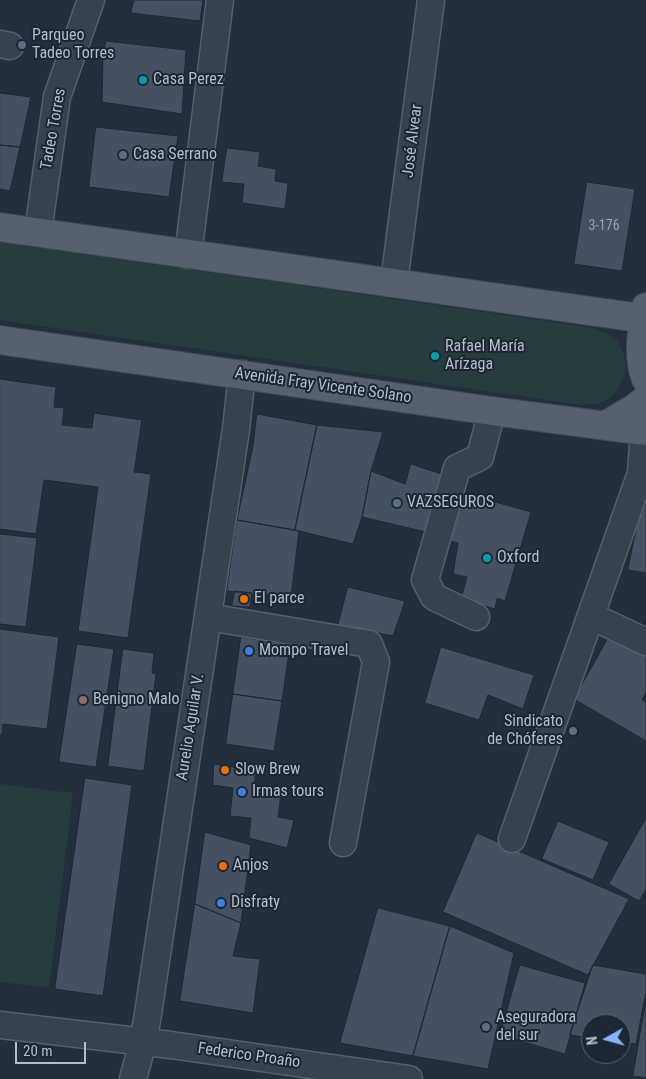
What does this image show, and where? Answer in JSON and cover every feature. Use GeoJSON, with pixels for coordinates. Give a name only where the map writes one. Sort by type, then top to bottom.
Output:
{"type":"FeatureCollection","features":[{"type":"Feature","properties":{"kind":"main road"},"geometry":{"type":"LineString","coordinates":[[0,227],[188,255],[645,314],[641,347],[643,372],[646,379]]}},
{"type":"Feature","properties":{"kind":"main road","name":"Avenida Fray Vicente Solano"},"geometry":{"type":"LineString","coordinates":[[0,340],[492,411],[645,431]]}},
{"type":"Feature","properties":{"kind":"main road"},"geometry":{"type":"LineString","coordinates":[[606,425],[636,408],[646,399]]}},
{"type":"Feature","properties":{"kind":"street","name":"Tadeo Torres"},"geometry":{"type":"LineString","coordinates":[[38,232],[57,97],[91,0]]}},
{"type":"Feature","properties":{"kind":"street"},"geometry":{"type":"LineString","coordinates":[[188,255],[220,0]]}},
{"type":"Feature","properties":{"kind":"street","name":"José Alvear"},"geometry":{"type":"LineString","coordinates":[[394,282],[431,0]]}},
{"type":"Feature","properties":{"kind":"street","name":"Aurelio Aguilar V."},"geometry":{"type":"LineString","coordinates":[[133,1079],[143,1042],[236,429],[242,374]]}},
{"type":"Feature","properties":{"kind":"street"},"geometry":{"type":"LineString","coordinates":[[476,616],[434,597],[425,580],[456,468],[480,457],[492,411]]}},
{"type":"Feature","properties":{"kind":"street"},"geometry":{"type":"LineString","coordinates":[[512,840],[642,473],[645,431]]}},
{"type":"Feature","properties":{"kind":"street"},"geometry":{"type":"LineString","coordinates":[[590,616],[646,642]]}},
{"type":"Feature","properties":{"kind":"street"},"geometry":{"type":"LineString","coordinates":[[208,617],[369,644],[376,662],[344,844]]}},
{"type":"Feature","properties":{"kind":"street","name":"Federico Proaño"},"geometry":{"type":"LineString","coordinates":[[0,1025],[143,1042],[409,1079]]}},
{"type":"Feature","properties":{"kind":"green space"},"geometry":{"type":"Polygon","coordinates":[[[0,242],[593,328],[614,338],[619,344],[623,352],[625,370],[623,379],[613,395],[597,404],[582,405],[0,320],[0,242]]]}},
{"type":"Feature","properties":{"kind":"green space"},"geometry":{"type":"Polygon","coordinates":[[[0,784],[73,793],[49,988],[0,982],[0,784]]]}},
{"type":"Feature","properties":{"kind":"building"},"geometry":{"type":"Polygon","coordinates":[[[134,0],[203,0],[200,21],[131,13],[134,0]]]}},
{"type":"Feature","properties":{"kind":"building","name":"Casa Perez"},"geometry":{"type":"Polygon","coordinates":[[[106,41],[186,50],[182,114],[102,102],[103,59],[106,41]]]}},
{"type":"Feature","properties":{"kind":"building"},"geometry":{"type":"Polygon","coordinates":[[[0,93],[31,97],[20,147],[0,145],[0,93]]]}},
{"type":"Feature","properties":{"kind":"building"},"geometry":{"type":"Polygon","coordinates":[[[96,127],[178,136],[169,197],[89,187],[96,127]]]}},
{"type":"Feature","properties":{"kind":"building"},"geometry":{"type":"Polygon","coordinates":[[[0,145],[20,147],[10,191],[0,189],[0,145]]]}},
{"type":"Feature","properties":{"kind":"building"},"geometry":{"type":"Polygon","coordinates":[[[227,148],[260,152],[258,166],[276,169],[275,181],[288,183],[285,209],[242,203],[244,184],[222,182],[227,148]]]}},
{"type":"Feature","properties":{"kind":"building"},"geometry":{"type":"Polygon","coordinates":[[[587,182],[635,189],[622,271],[574,264],[587,182]]]}},
{"type":"Feature","properties":{"kind":"building"},"geometry":{"type":"Polygon","coordinates":[[[0,379],[56,387],[54,407],[64,408],[62,425],[92,428],[94,413],[142,420],[134,472],[151,474],[128,638],[78,631],[98,487],[44,480],[36,534],[0,529],[0,379]]]}},
{"type":"Feature","properties":{"kind":"building"},"geometry":{"type":"Polygon","coordinates":[[[257,414],[317,425],[295,530],[237,520],[253,446],[257,414]]]}},
{"type":"Feature","properties":{"kind":"building"},"geometry":{"type":"Polygon","coordinates":[[[317,425],[383,432],[371,471],[362,517],[353,544],[295,530],[317,425]]]}},
{"type":"Feature","properties":{"kind":"building"},"geometry":{"type":"Polygon","coordinates":[[[411,464],[444,475],[426,532],[362,517],[371,471],[405,484],[411,464]]]}},
{"type":"Feature","properties":{"kind":"building","name":"Oxford"},"geometry":{"type":"Polygon","coordinates":[[[456,491],[531,512],[505,601],[497,598],[495,609],[461,599],[467,577],[453,574],[458,543],[443,539],[456,491]]]}},
{"type":"Feature","properties":{"kind":"building"},"geometry":{"type":"Polygon","coordinates":[[[643,497],[646,497],[646,573],[628,570],[643,497]]]}},
{"type":"Feature","properties":{"kind":"building"},"geometry":{"type":"Polygon","coordinates":[[[237,520],[299,531],[291,597],[227,591],[237,520]]]}},
{"type":"Feature","properties":{"kind":"building"},"geometry":{"type":"Polygon","coordinates":[[[0,534],[37,538],[26,627],[0,624],[0,534]]]}},
{"type":"Feature","properties":{"kind":"building"},"geometry":{"type":"Polygon","coordinates":[[[348,587],[405,601],[393,636],[338,625],[348,587]]]}},
{"type":"Feature","properties":{"kind":"building"},"geometry":{"type":"Polygon","coordinates":[[[235,591],[252,593],[250,607],[232,606],[235,591]]]}},
{"type":"Feature","properties":{"kind":"building"},"geometry":{"type":"Polygon","coordinates":[[[0,629],[59,637],[47,729],[3,724],[2,735],[0,735],[0,629]]]}},
{"type":"Feature","properties":{"kind":"building"},"geometry":{"type":"Polygon","coordinates":[[[610,635],[646,656],[646,692],[642,700],[646,702],[646,741],[574,699],[610,635]]]}},
{"type":"Feature","properties":{"kind":"building"},"geometry":{"type":"Polygon","coordinates":[[[241,637],[290,645],[282,701],[233,694],[241,637]]]}},
{"type":"Feature","properties":{"kind":"building"},"geometry":{"type":"Polygon","coordinates":[[[77,644],[114,649],[96,767],[59,762],[77,644]]]}},
{"type":"Feature","properties":{"kind":"building"},"geometry":{"type":"Polygon","coordinates":[[[441,647],[534,675],[523,709],[488,695],[479,720],[425,703],[441,647]]]}},
{"type":"Feature","properties":{"kind":"building"},"geometry":{"type":"Polygon","coordinates":[[[123,649],[154,653],[152,673],[156,674],[144,771],[108,766],[123,649]]]}},
{"type":"Feature","properties":{"kind":"building"},"geometry":{"type":"Polygon","coordinates":[[[233,694],[282,701],[274,751],[226,744],[233,694]]]}},
{"type":"Feature","properties":{"kind":"building"},"geometry":{"type":"Polygon","coordinates":[[[214,764],[256,771],[254,785],[281,793],[278,817],[294,820],[287,848],[249,838],[251,818],[230,816],[233,788],[213,785],[214,764]]]}},
{"type":"Feature","properties":{"kind":"building"},"geometry":{"type":"Polygon","coordinates":[[[85,778],[132,785],[103,996],[55,989],[85,778]]]}},
{"type":"Feature","properties":{"kind":"building"},"geometry":{"type":"Polygon","coordinates":[[[646,818],[646,889],[639,901],[609,884],[646,818]]]}},
{"type":"Feature","properties":{"kind":"building"},"geometry":{"type":"Polygon","coordinates":[[[558,821],[609,842],[593,880],[542,859],[558,821]]]}},
{"type":"Feature","properties":{"kind":"building"},"geometry":{"type":"Polygon","coordinates":[[[205,832],[251,845],[241,923],[195,904],[205,832]]]}},
{"type":"Feature","properties":{"kind":"building"},"geometry":{"type":"Polygon","coordinates":[[[477,833],[629,899],[588,975],[443,912],[477,833]]]}},
{"type":"Feature","properties":{"kind":"building"},"geometry":{"type":"Polygon","coordinates":[[[195,904],[241,923],[233,956],[260,959],[253,1013],[180,1001],[195,904]]]}},
{"type":"Feature","properties":{"kind":"building"},"geometry":{"type":"Polygon","coordinates":[[[378,908],[450,926],[413,1056],[340,1043],[378,908]]]}},
{"type":"Feature","properties":{"kind":"building"},"geometry":{"type":"Polygon","coordinates":[[[450,926],[514,953],[488,1069],[413,1056],[450,926]]]}},
{"type":"Feature","properties":{"kind":"building"},"geometry":{"type":"Polygon","coordinates":[[[520,965],[585,983],[565,1054],[500,1035],[520,965]]]}},
{"type":"Feature","properties":{"kind":"building"},"geometry":{"type":"Polygon","coordinates":[[[593,965],[646,974],[646,992],[636,1044],[631,1043],[631,1014],[581,1014],[581,1037],[570,1035],[593,965]]]}},
{"type":"Feature","properties":{"kind":"building"},"geometry":{"type":"Polygon","coordinates":[[[646,1000],[646,1078],[633,1076],[646,1000]]]}},
{"type":"Feature","properties":{"kind":"place","name":"Parqueo Tadeo Torres"},"geometry":{"type":"Point","coordinates":[22,45]}},
{"type":"Feature","properties":{"kind":"place","name":"Casa Perez"},"geometry":{"type":"Point","coordinates":[143,80]}},
{"type":"Feature","properties":{"kind":"place","name":"Casa Serrano"},"geometry":{"type":"Point","coordinates":[123,155]}},
{"type":"Feature","properties":{"kind":"place","name":"Rafael María Arízaga"},"geometry":{"type":"Point","coordinates":[435,356]}},
{"type":"Feature","properties":{"kind":"place","name":"VAZSEGUROS"},"geometry":{"type":"Point","coordinates":[397,503]}},
{"type":"Feature","properties":{"kind":"place","name":"Oxford"},"geometry":{"type":"Point","coordinates":[487,558]}},
{"type":"Feature","properties":{"kind":"place","name":"El parce"},"geometry":{"type":"Point","coordinates":[244,599]}},
{"type":"Feature","properties":{"kind":"place","name":"Mompo Travel"},"geometry":{"type":"Point","coordinates":[249,651]}},
{"type":"Feature","properties":{"kind":"place","name":"Benigno Malo"},"geometry":{"type":"Point","coordinates":[83,700]}},
{"type":"Feature","properties":{"kind":"place","name":"Sindicato de Chóferes"},"geometry":{"type":"Point","coordinates":[573,731]}},
{"type":"Feature","properties":{"kind":"place","name":"Slow Brew"},"geometry":{"type":"Point","coordinates":[225,770]}},
{"type":"Feature","properties":{"kind":"place","name":"Irmas tours"},"geometry":{"type":"Point","coordinates":[242,792]}},
{"type":"Feature","properties":{"kind":"place","name":"Anjos"},"geometry":{"type":"Point","coordinates":[223,866]}},
{"type":"Feature","properties":{"kind":"place","name":"Disfraty"},"geometry":{"type":"Point","coordinates":[221,903]}},
{"type":"Feature","properties":{"kind":"place","name":"Aseguradora del sur"},"geometry":{"type":"Point","coordinates":[486,1027]}}]}
